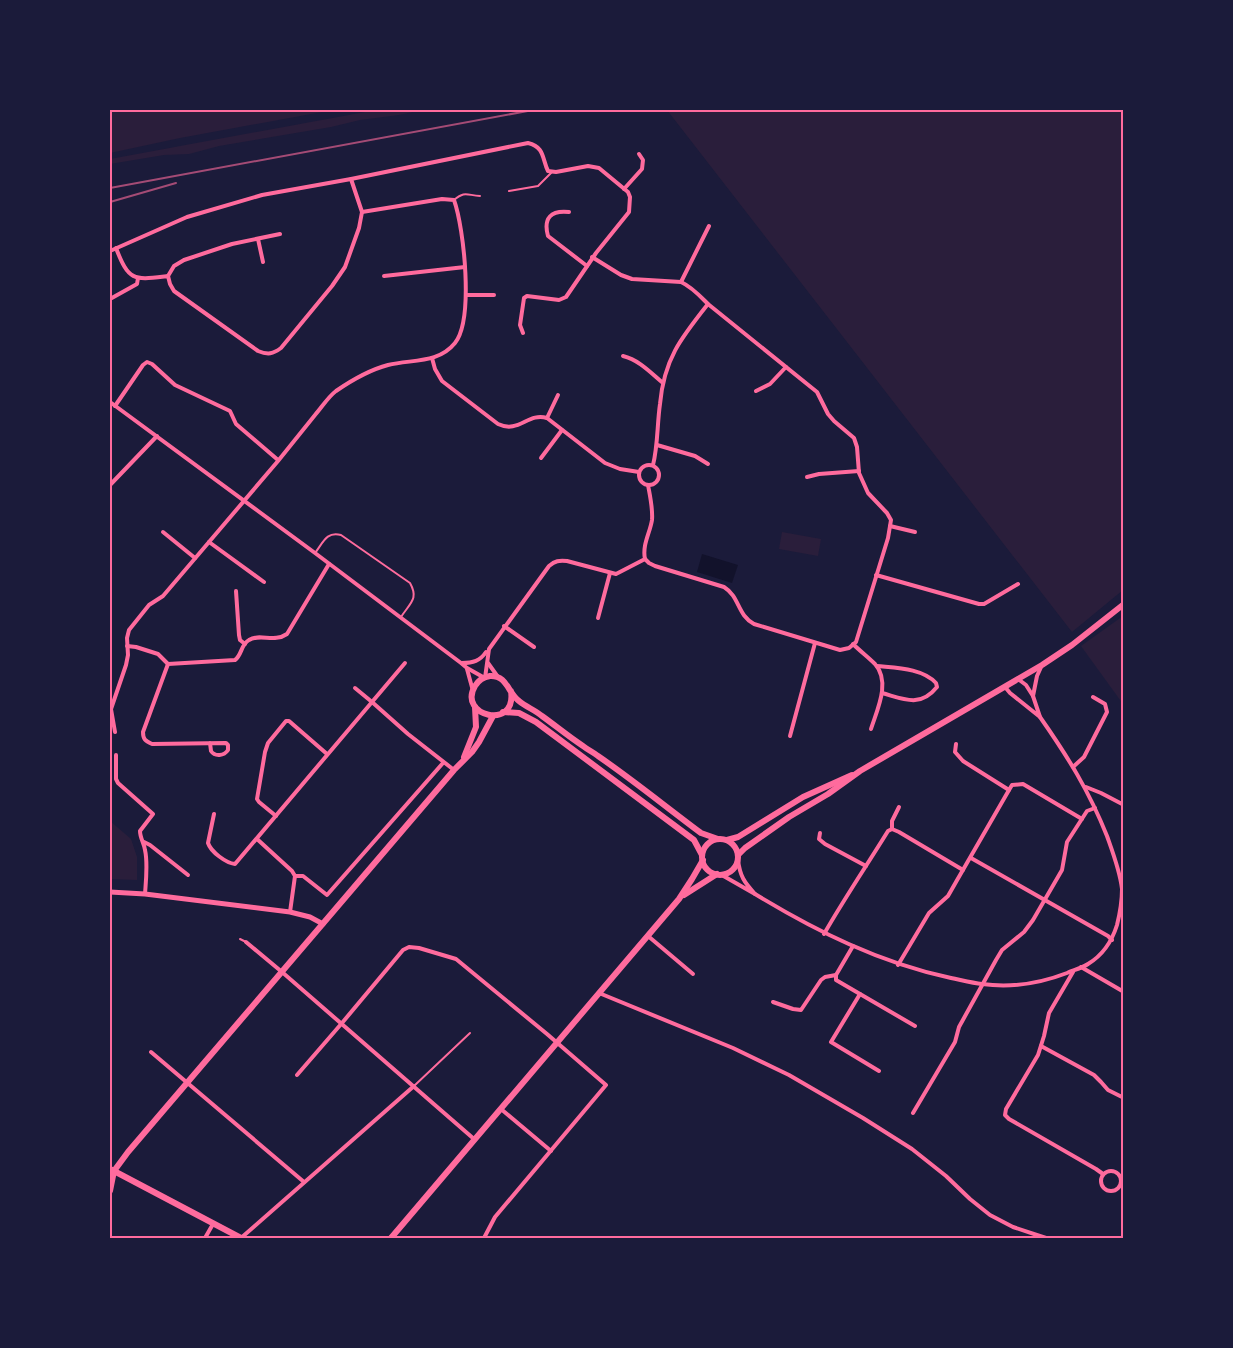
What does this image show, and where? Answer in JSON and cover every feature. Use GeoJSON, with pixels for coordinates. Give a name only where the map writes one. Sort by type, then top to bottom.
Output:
{"type":"FeatureCollection","features":[{"type":"Feature","properties":{"kind":"main road"},"geometry":{"type":"LineString","coordinates":[[679,899],[718,874],[731,870],[745,848],[789,817],[828,794],[860,771],[1042,665],[1072,645],[1124,604]]}},
{"type":"Feature","properties":{"kind":"main road"},"geometry":{"type":"LineString","coordinates":[[463,760],[476,727],[473,690],[478,681],[490,676],[505,681],[520,702],[598,755],[684,821],[717,839],[727,840],[738,837],[803,797],[860,771]]}},
{"type":"Feature","properties":{"kind":"main road"},"geometry":{"type":"LineString","coordinates":[[475,706],[483,713],[493,716],[503,712],[511,700],[511,691]]}},
{"type":"Feature","properties":{"kind":"main road"},"geometry":{"type":"LineString","coordinates":[[503,712],[519,713],[536,722],[694,840],[708,869],[718,874]]}},
{"type":"Feature","properties":{"kind":"main road"},"geometry":{"type":"LineString","coordinates":[[110,1191],[112,1170],[454,770],[472,752],[493,716]]}},
{"type":"Feature","properties":{"kind":"main road"},"geometry":{"type":"LineString","coordinates":[[391,1239],[679,899],[692,879],[704,850],[709,843],[717,839]]}},
{"type":"Feature","properties":{"kind":"main road"},"geometry":{"type":"LineString","coordinates":[[727,840],[734,846],[738,857]]}},
{"type":"Feature","properties":{"kind":"main road"},"geometry":{"type":"LineString","coordinates":[[112,1170],[241,1238]]}},
{"type":"Feature","properties":{"kind":"street"},"geometry":{"type":"LineString","coordinates":[[110,250],[187,217],[262,195],[524,143],[534,144],[542,152],[548,171],[593,166],[604,172],[630,197],[630,207],[629,212],[592,257],[566,297],[559,300],[527,296],[524,298],[520,325],[524,333]]}},
{"type":"Feature","properties":{"kind":"street"},"geometry":{"type":"LineString","coordinates":[[624,189],[642,169],[643,160],[639,154]]}},
{"type":"Feature","properties":{"kind":"street"},"geometry":{"type":"LineString","coordinates":[[280,234],[232,244],[184,260],[174,266],[168,276],[170,284],[174,291],[258,351],[267,354],[274,353],[281,348],[345,267],[359,228],[362,212],[351,179]]}},
{"type":"Feature","properties":{"kind":"street"},"geometry":{"type":"LineString","coordinates":[[114,732],[111,705],[126,665],[129,630],[149,605],[163,596],[245,501],[333,393],[367,372],[389,365],[432,358],[442,354],[457,341],[467,296],[465,267],[454,201],[442,199],[362,212]]}},
{"type":"Feature","properties":{"kind":"street"},"geometry":{"type":"LineString","coordinates":[[568,212],[553,213],[547,220],[548,236],[587,266]]}},
{"type":"Feature","properties":{"kind":"street"},"geometry":{"type":"LineString","coordinates":[[681,282],[709,226]]}},
{"type":"Feature","properties":{"kind":"street"},"geometry":{"type":"LineString","coordinates":[[258,239],[263,262]]}},
{"type":"Feature","properties":{"kind":"street"},"geometry":{"type":"LineString","coordinates":[[116,248],[129,274],[138,278],[168,276]]}},
{"type":"Feature","properties":{"kind":"street"},"geometry":{"type":"LineString","coordinates":[[592,257],[632,279],[681,282],[692,288],[708,304],[817,392],[828,414],[854,438],[858,447],[859,471],[868,492],[891,520],[888,538],[856,642],[849,648],[840,650],[754,624],[747,620],[741,612],[731,591],[649,563],[644,553],[652,521],[648,485]]}},
{"type":"Feature","properties":{"kind":"street"},"geometry":{"type":"LineString","coordinates":[[384,276],[465,267]]}},
{"type":"Feature","properties":{"kind":"street"},"geometry":{"type":"LineString","coordinates":[[110,298],[137,284],[138,278]]}},
{"type":"Feature","properties":{"kind":"street"},"geometry":{"type":"LineString","coordinates":[[467,296],[494,295]]}},
{"type":"Feature","properties":{"kind":"street"},"geometry":{"type":"LineString","coordinates":[[653,465],[663,383],[670,361],[677,345],[708,304]]}},
{"type":"Feature","properties":{"kind":"street"},"geometry":{"type":"LineString","coordinates":[[623,356],[641,364],[663,383]]}},
{"type":"Feature","properties":{"kind":"street"},"geometry":{"type":"LineString","coordinates":[[432,358],[442,381],[498,424],[513,427],[537,417],[547,418],[605,463],[620,469],[639,472]]}},
{"type":"Feature","properties":{"kind":"street"},"geometry":{"type":"LineString","coordinates":[[115,406],[147,362],[175,385],[230,411],[236,424],[278,460]]}},
{"type":"Feature","properties":{"kind":"street"},"geometry":{"type":"LineString","coordinates":[[756,391],[770,384],[786,367]]}},
{"type":"Feature","properties":{"kind":"street"},"geometry":{"type":"LineString","coordinates":[[547,418],[558,396]]}},
{"type":"Feature","properties":{"kind":"street"},"geometry":{"type":"LineString","coordinates":[[110,402],[330,564],[466,668],[485,678],[489,649]]}},
{"type":"Feature","properties":{"kind":"street"},"geometry":{"type":"LineString","coordinates":[[541,458],[562,430]]}},
{"type":"Feature","properties":{"kind":"street"},"geometry":{"type":"LineString","coordinates":[[110,485],[157,436]]}},
{"type":"Feature","properties":{"kind":"street"},"geometry":{"type":"LineString","coordinates":[[657,445],[695,456],[708,464]]}},
{"type":"Feature","properties":{"kind":"street"},"geometry":{"type":"LineString","coordinates":[[645,465],[653,465],[658,470],[659,477],[655,483],[648,485],[641,481],[639,472],[645,465]]}},
{"type":"Feature","properties":{"kind":"street"},"geometry":{"type":"LineString","coordinates":[[807,477],[859,471]]}},
{"type":"Feature","properties":{"kind":"street"},"geometry":{"type":"LineString","coordinates":[[890,526],[915,532]]}},
{"type":"Feature","properties":{"kind":"street"},"geometry":{"type":"LineString","coordinates":[[163,532],[195,558]]}},
{"type":"Feature","properties":{"kind":"street"},"geometry":{"type":"LineString","coordinates":[[209,542],[264,582]]}},
{"type":"Feature","properties":{"kind":"street"},"geometry":{"type":"LineString","coordinates":[[461,663],[470,663],[483,657],[554,562],[567,561],[616,574],[645,559]]}},
{"type":"Feature","properties":{"kind":"street"},"geometry":{"type":"LineString","coordinates":[[127,646],[158,654],[168,664],[236,660],[248,640],[281,638],[287,633],[330,564]]}},
{"type":"Feature","properties":{"kind":"street"},"geometry":{"type":"LineString","coordinates":[[598,618],[610,573]]}},
{"type":"Feature","properties":{"kind":"street"},"geometry":{"type":"LineString","coordinates":[[876,575],[979,604],[984,604],[1018,584]]}},
{"type":"Feature","properties":{"kind":"street"},"geometry":{"type":"LineString","coordinates":[[236,591],[239,635],[244,644]]}},
{"type":"Feature","properties":{"kind":"street"},"geometry":{"type":"LineString","coordinates":[[504,626],[534,647]]}},
{"type":"Feature","properties":{"kind":"street"},"geometry":{"type":"LineString","coordinates":[[790,736],[815,643]]}},
{"type":"Feature","properties":{"kind":"street"},"geometry":{"type":"LineString","coordinates":[[853,644],[877,666],[881,678],[882,693],[871,729]]}},
{"type":"Feature","properties":{"kind":"street"},"geometry":{"type":"LineString","coordinates":[[214,814],[209,847],[229,864],[235,864],[405,663]]}},
{"type":"Feature","properties":{"kind":"street"},"geometry":{"type":"LineString","coordinates":[[488,663],[498,678]]}},
{"type":"Feature","properties":{"kind":"street"},"geometry":{"type":"LineString","coordinates":[[168,664],[142,732],[143,737],[152,744],[210,743],[226,743],[228,750],[223,754],[215,754],[211,751],[210,743]]}},
{"type":"Feature","properties":{"kind":"street"},"geometry":{"type":"LineString","coordinates":[[1033,696],[1042,665]]}},
{"type":"Feature","properties":{"kind":"street"},"geometry":{"type":"LineString","coordinates":[[877,666],[902,668],[916,672],[927,676],[936,683],[937,687],[921,700],[916,701],[882,693]]}},
{"type":"Feature","properties":{"kind":"street"},"geometry":{"type":"LineString","coordinates":[[466,668],[473,690]]}},
{"type":"Feature","properties":{"kind":"street"},"geometry":{"type":"LineString","coordinates":[[718,874],[824,934],[898,965],[930,974],[998,985],[1029,983],[1054,978],[1089,964],[1103,952],[1112,940],[1121,912],[1122,888],[1115,856],[1085,787],[1040,717],[1033,696],[1026,685],[1017,679]]}},
{"type":"Feature","properties":{"kind":"street"},"geometry":{"type":"LineString","coordinates":[[1005,687],[1040,717]]}},
{"type":"Feature","properties":{"kind":"street"},"geometry":{"type":"LineString","coordinates":[[355,688],[454,770]]}},
{"type":"Feature","properties":{"kind":"street"},"geometry":{"type":"LineString","coordinates":[[1073,767],[1084,757],[1107,712],[1104,704],[1093,697]]}},
{"type":"Feature","properties":{"kind":"street"},"geometry":{"type":"LineString","coordinates":[[276,816],[257,799],[268,743],[286,721],[289,721],[327,754]]}},
{"type":"Feature","properties":{"kind":"street"},"geometry":{"type":"LineString","coordinates":[[956,744],[955,752],[963,761],[1009,790]]}},
{"type":"Feature","properties":{"kind":"street"},"geometry":{"type":"LineString","coordinates":[[116,756],[118,783],[153,814],[139,834],[146,857],[145,894]]}},
{"type":"Feature","properties":{"kind":"street"},"geometry":{"type":"LineString","coordinates":[[295,876],[303,876],[327,895],[443,763]]}},
{"type":"Feature","properties":{"kind":"street"},"geometry":{"type":"LineString","coordinates":[[898,965],[929,913],[948,896],[1012,785],[1023,784],[1082,819]]}},
{"type":"Feature","properties":{"kind":"street"},"geometry":{"type":"LineString","coordinates":[[1085,787],[1124,806]]}},
{"type":"Feature","properties":{"kind":"street"},"geometry":{"type":"LineString","coordinates":[[892,829],[892,821],[899,807]]}},
{"type":"Feature","properties":{"kind":"street"},"geometry":{"type":"LineString","coordinates":[[913,1113],[955,1042],[959,1027],[1002,950],[1024,932],[1045,900],[1062,870],[1067,842],[1087,811],[1095,808]]}},
{"type":"Feature","properties":{"kind":"street"},"geometry":{"type":"LineString","coordinates":[[892,829],[963,870]]}},
{"type":"Feature","properties":{"kind":"street"},"geometry":{"type":"LineString","coordinates":[[824,934],[888,831],[892,829]]}},
{"type":"Feature","properties":{"kind":"street"},"geometry":{"type":"LineString","coordinates":[[820,833],[819,839],[825,844],[866,866]]}},
{"type":"Feature","properties":{"kind":"street"},"geometry":{"type":"LineString","coordinates":[[257,839],[295,876],[290,912]]}},
{"type":"Feature","properties":{"kind":"street"},"geometry":{"type":"LineString","coordinates":[[142,841],[188,875]]}},
{"type":"Feature","properties":{"kind":"street"},"geometry":{"type":"LineString","coordinates":[[738,857],[744,882],[755,894]]}},
{"type":"Feature","properties":{"kind":"street"},"geometry":{"type":"LineString","coordinates":[[970,858],[1112,940]]}},
{"type":"Feature","properties":{"kind":"street"},"geometry":{"type":"LineString","coordinates":[[110,892],[145,894],[290,912],[310,917],[323,924]]}},
{"type":"Feature","properties":{"kind":"street"},"geometry":{"type":"LineString","coordinates":[[648,936],[693,974]]}},
{"type":"Feature","properties":{"kind":"street"},"geometry":{"type":"LineString","coordinates":[[246,942],[474,1139]]}},
{"type":"Feature","properties":{"kind":"street"},"geometry":{"type":"LineString","coordinates":[[853,946],[836,975],[836,980],[915,1026]]}},
{"type":"Feature","properties":{"kind":"street"},"geometry":{"type":"LineString","coordinates":[[297,1075],[403,950],[409,947],[456,959],[606,1085],[495,1217],[484,1239]]}},
{"type":"Feature","properties":{"kind":"street"},"geometry":{"type":"LineString","coordinates":[[1081,967],[1124,992]]}},
{"type":"Feature","properties":{"kind":"street"},"geometry":{"type":"LineString","coordinates":[[1074,971],[1049,1013],[1038,1055],[1006,1109],[1005,1115],[1008,1119],[1103,1174]]}},
{"type":"Feature","properties":{"kind":"street"},"geometry":{"type":"LineString","coordinates":[[773,1002],[801,1010],[821,980],[836,975]]}},
{"type":"Feature","properties":{"kind":"street"},"geometry":{"type":"LineString","coordinates":[[599,993],[733,1048],[789,1076],[912,1149],[990,1215],[1013,1227],[1046,1239]]}},
{"type":"Feature","properties":{"kind":"street"},"geometry":{"type":"LineString","coordinates":[[860,994],[831,1042],[879,1071]]}},
{"type":"Feature","properties":{"kind":"street"},"geometry":{"type":"LineString","coordinates":[[1041,1046],[1094,1075],[1108,1090],[1124,1098]]}},
{"type":"Feature","properties":{"kind":"street"},"geometry":{"type":"LineString","coordinates":[[151,1052],[304,1182]]}},
{"type":"Feature","properties":{"kind":"street"},"geometry":{"type":"LineString","coordinates":[[241,1238],[414,1086]]}},
{"type":"Feature","properties":{"kind":"street"},"geometry":{"type":"LineString","coordinates":[[500,1108],[551,1151]]}},
{"type":"Feature","properties":{"kind":"street"},"geometry":{"type":"LineString","coordinates":[[1112,1171],[1118,1173],[1121,1178],[1119,1187],[1114,1191],[1104,1190],[1101,1181],[1103,1174],[1112,1171]]}},
{"type":"Feature","properties":{"kind":"street"},"geometry":{"type":"LineString","coordinates":[[205,1239],[213,1224]]}},
{"type":"Feature","properties":{"kind":"lane"},"geometry":{"type":"LineString","coordinates":[[509,191],[538,186],[552,172]]}},
{"type":"Feature","properties":{"kind":"lane"},"geometry":{"type":"LineString","coordinates":[[454,201],[460,195],[467,193],[480,196]]}},
{"type":"Feature","properties":{"kind":"lane"},"geometry":{"type":"LineString","coordinates":[[315,553],[330,534],[341,535],[410,583],[414,591],[414,598],[400,617]]}},
{"type":"Feature","properties":{"kind":"lane"},"geometry":{"type":"LineString","coordinates":[[240,939],[246,942]]}},
{"type":"Feature","properties":{"kind":"lane"},"geometry":{"type":"LineString","coordinates":[[414,1086],[470,1033]]}},
{"type":"Feature","properties":{"kind":"shaded area"},"geometry":{"type":"Polygon","coordinates":[[[110,110],[333,110],[110,153],[110,110]]]}},
{"type":"Feature","properties":{"kind":"shaded area"},"geometry":{"type":"Polygon","coordinates":[[[376,110],[422,110],[219,146],[189,154],[164,155],[110,164],[110,159],[376,110]]]}},
{"type":"Feature","properties":{"kind":"shaded area"},"geometry":{"type":"Polygon","coordinates":[[[667,110],[1123,110],[1123,590],[1072,632],[667,110]]]}},
{"type":"Feature","properties":{"kind":"shaded area"},"geometry":{"type":"Polygon","coordinates":[[[782,532],[821,539],[818,556],[779,549],[782,532]]]}},
{"type":"Feature","properties":{"kind":"shaded area"},"geometry":{"type":"Polygon","coordinates":[[[702,554],[738,565],[732,583],[697,572],[702,554]]]}},
{"type":"Feature","properties":{"kind":"shaded area"},"geometry":{"type":"Polygon","coordinates":[[[1123,616],[1123,704],[1081,646],[1123,616]]]}},
{"type":"Feature","properties":{"kind":"shaded area"},"geometry":{"type":"Polygon","coordinates":[[[110,821],[131,839],[137,857],[137,880],[110,879],[110,821]]]}},
{"type":"Feature","properties":{"kind":"railway"},"geometry":{"type":"LineString","coordinates":[[110,188],[533,110]]}},
{"type":"Feature","properties":{"kind":"railway"},"geometry":{"type":"LineString","coordinates":[[110,202],[176,183]]}}]}
